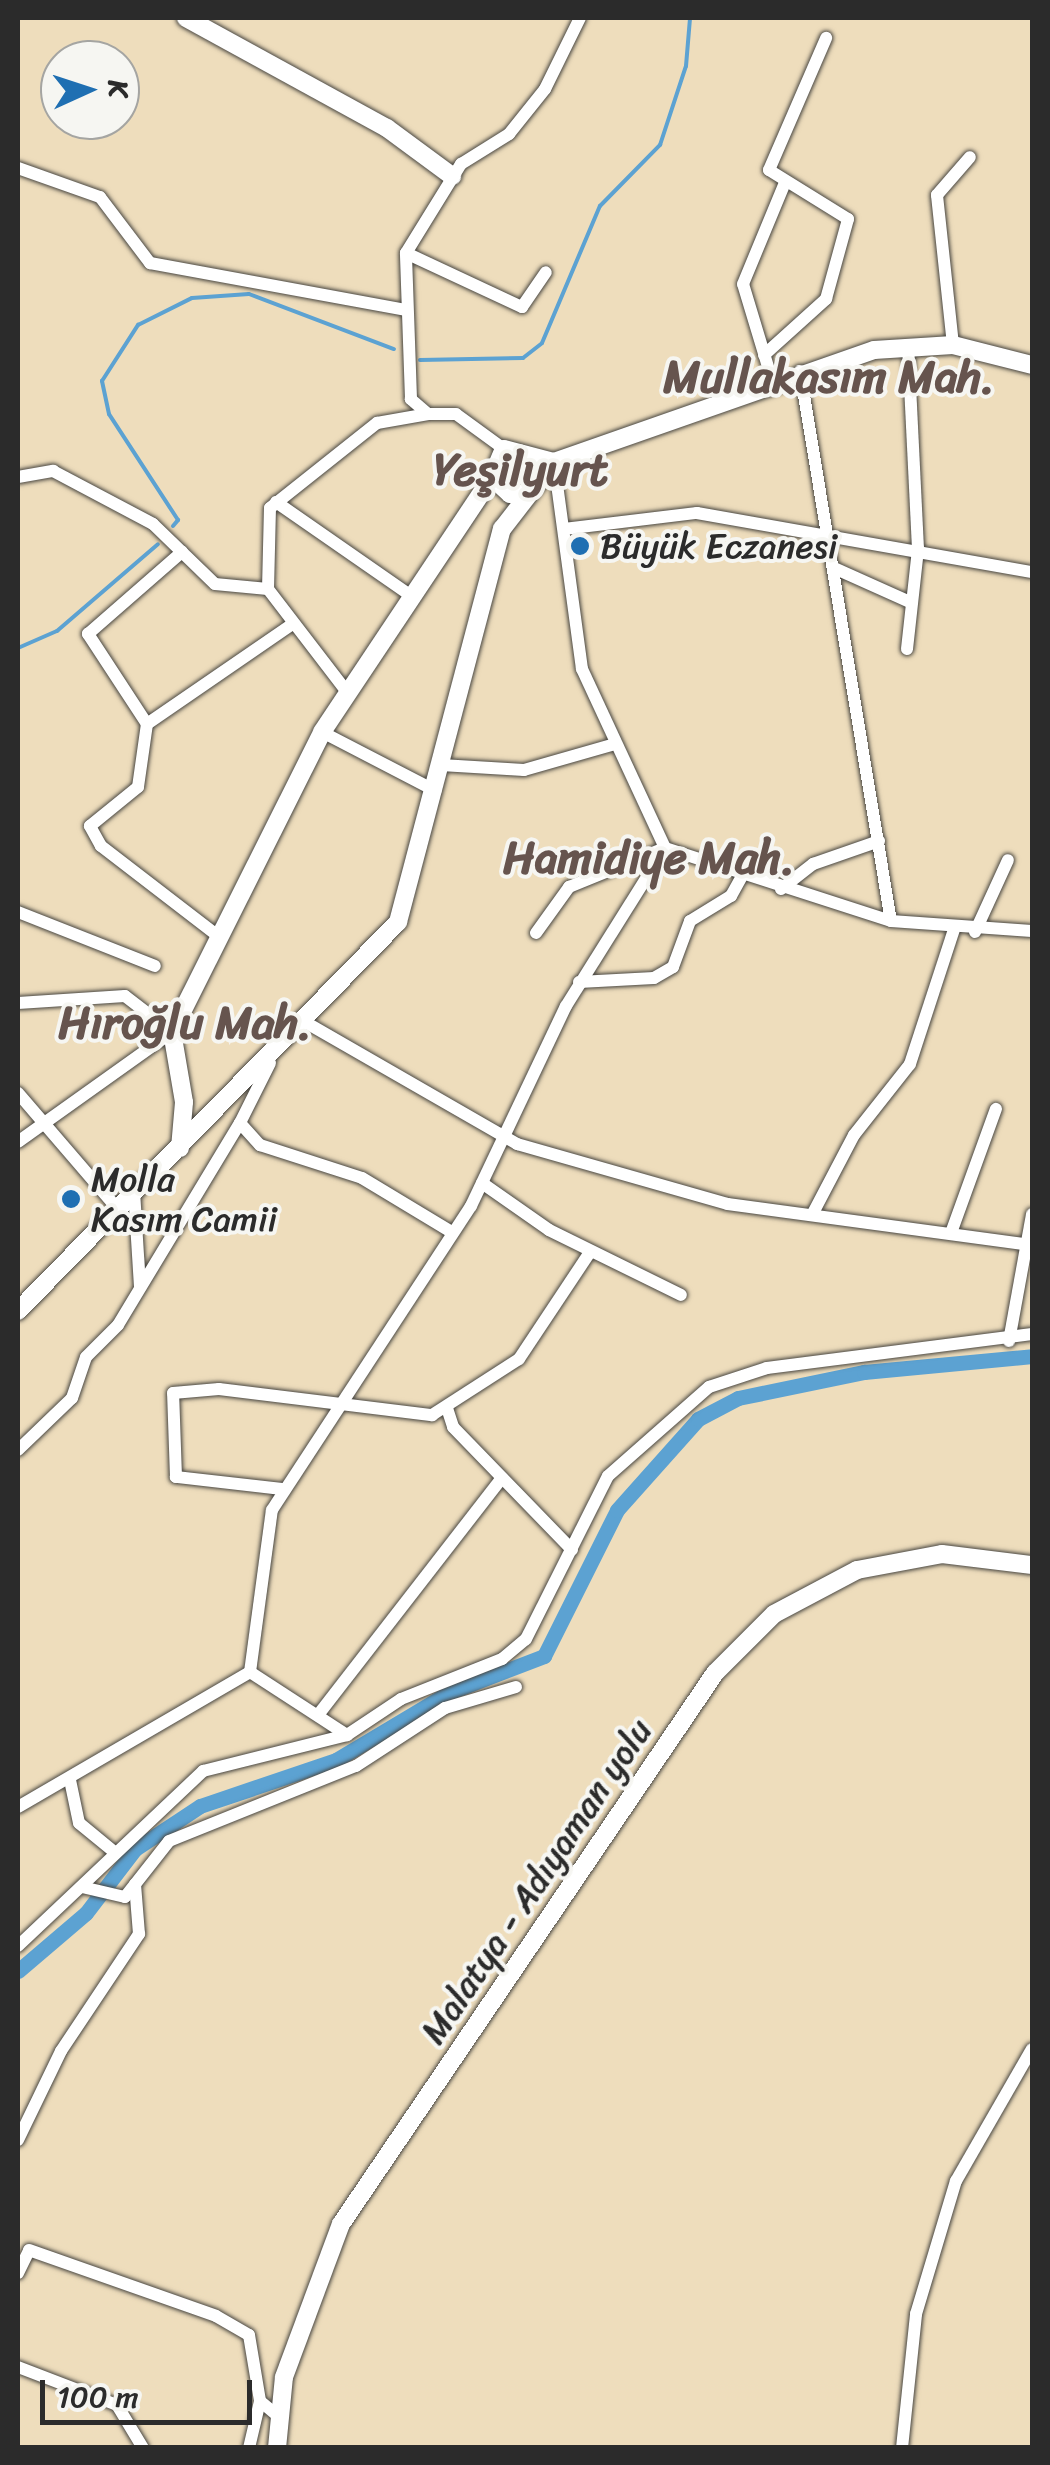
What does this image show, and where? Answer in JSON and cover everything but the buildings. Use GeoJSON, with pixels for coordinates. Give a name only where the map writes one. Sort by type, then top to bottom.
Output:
{"type":"FeatureCollection","features":[{"type":"Feature","properties":{"kind":"main road"},"geometry":{"type":"LineString","coordinates":[[186,18],[387,128],[452,176]]}},
{"type":"Feature","properties":{"kind":"main road"},"geometry":{"type":"LineString","coordinates":[[18,1311],[305,1022],[398,922],[436,791],[478,605],[502,529],[524,494],[554,462],[800,370],[908,346],[953,345],[1032,366]]}},
{"type":"Feature","properties":{"kind":"main road"},"geometry":{"type":"LineString","coordinates":[[180,1148],[184,1102],[172,1032],[322,732],[492,476],[504,449],[554,462]]}},
{"type":"Feature","properties":{"kind":"main road"},"geometry":{"type":"LineString","coordinates":[[492,476],[510,494],[524,494]]}},
{"type":"Feature","properties":{"kind":"main road","name":"Malatya - Adıyaman yolu"},"geometry":{"type":"LineString","coordinates":[[276,2448],[308,2299],[341,2224],[715,1673],[774,1614],[857,1570],[942,1554],[1032,1565]]}},
{"type":"Feature","properties":{"kind":"street"},"geometry":{"type":"LineString","coordinates":[[428,414],[412,399],[406,253],[452,176],[510,134],[546,89],[580,18]]}},
{"type":"Feature","properties":{"kind":"street"},"geometry":{"type":"LineString","coordinates":[[764,354],[826,299],[848,219],[784,185],[769,170],[826,38]]}},
{"type":"Feature","properties":{"kind":"street"},"geometry":{"type":"LineString","coordinates":[[953,345],[937,194],[970,156]]}},
{"type":"Feature","properties":{"kind":"street"},"geometry":{"type":"LineString","coordinates":[[18,168],[100,197],[150,264],[407,310]]}},
{"type":"Feature","properties":{"kind":"street"},"geometry":{"type":"LineString","coordinates":[[772,380],[743,284],[784,185]]}},
{"type":"Feature","properties":{"kind":"street"},"geometry":{"type":"LineString","coordinates":[[406,253],[522,306],[546,272]]}},
{"type":"Feature","properties":{"kind":"street"},"geometry":{"type":"LineString","coordinates":[[907,650],[918,549],[908,346]]}},
{"type":"Feature","properties":{"kind":"street"},"geometry":{"type":"LineString","coordinates":[[800,370],[891,921]]}},
{"type":"Feature","properties":{"kind":"street"},"geometry":{"type":"LineString","coordinates":[[348,692],[291,625],[268,589],[263,532],[276,502],[377,422],[456,414],[504,449]]}},
{"type":"Feature","properties":{"kind":"street"},"geometry":{"type":"LineString","coordinates":[[554,462],[582,669],[612,745],[664,848]]}},
{"type":"Feature","properties":{"kind":"street"},"geometry":{"type":"LineString","coordinates":[[18,477],[53,472],[153,524],[215,584],[268,589]]}},
{"type":"Feature","properties":{"kind":"street"},"geometry":{"type":"LineString","coordinates":[[276,502],[411,596]]}},
{"type":"Feature","properties":{"kind":"street"},"geometry":{"type":"LineString","coordinates":[[564,529],[697,513],[1032,572]]}},
{"type":"Feature","properties":{"kind":"street"},"geometry":{"type":"LineString","coordinates":[[182,552],[88,634],[147,724],[138,786],[90,826],[101,846],[218,936]]}},
{"type":"Feature","properties":{"kind":"street"},"geometry":{"type":"LineString","coordinates":[[834,568],[912,603]]}},
{"type":"Feature","properties":{"kind":"street"},"geometry":{"type":"LineString","coordinates":[[147,724],[291,625]]}},
{"type":"Feature","properties":{"kind":"street"},"geometry":{"type":"LineString","coordinates":[[322,732],[436,791]]}},
{"type":"Feature","properties":{"kind":"street"},"geometry":{"type":"LineString","coordinates":[[441,765],[524,770],[612,745]]}},
{"type":"Feature","properties":{"kind":"street"},"geometry":{"type":"LineString","coordinates":[[781,889],[812,864],[879,841]]}},
{"type":"Feature","properties":{"kind":"street"},"geometry":{"type":"LineString","coordinates":[[18,1807],[250,1672],[282,1489],[453,1233],[482,1183],[580,982],[664,848]]}},
{"type":"Feature","properties":{"kind":"street"},"geometry":{"type":"LineString","coordinates":[[536,933],[569,887],[664,848],[781,889],[891,921],[976,932],[1032,931]]}},
{"type":"Feature","properties":{"kind":"street"},"geometry":{"type":"LineString","coordinates":[[976,932],[1008,860]]}},
{"type":"Feature","properties":{"kind":"street"},"geometry":{"type":"LineString","coordinates":[[580,982],[654,978],[673,967],[690,920],[731,896],[742,876]]}},
{"type":"Feature","properties":{"kind":"street"},"geometry":{"type":"LineString","coordinates":[[18,912],[155,966]]}},
{"type":"Feature","properties":{"kind":"street"},"geometry":{"type":"LineString","coordinates":[[812,1215],[854,1135],[910,1064],[954,928]]}},
{"type":"Feature","properties":{"kind":"street"},"geometry":{"type":"LineString","coordinates":[[18,1002],[125,996],[172,1032],[18,1142]]}},
{"type":"Feature","properties":{"kind":"street"},"geometry":{"type":"LineString","coordinates":[[305,1022],[506,1134],[728,1204],[1027,1244]]}},
{"type":"Feature","properties":{"kind":"street"},"geometry":{"type":"LineString","coordinates":[[18,1450],[56,1422],[86,1357],[140,1287],[154,1258],[240,1123],[283,1044]]}},
{"type":"Feature","properties":{"kind":"street"},"geometry":{"type":"LineString","coordinates":[[18,1093],[117,1208]]}},
{"type":"Feature","properties":{"kind":"street"},"geometry":{"type":"LineString","coordinates":[[951,1233],[996,1109]]}},
{"type":"Feature","properties":{"kind":"street"},"geometry":{"type":"LineString","coordinates":[[240,1123],[260,1145],[362,1178],[453,1233]]}},
{"type":"Feature","properties":{"kind":"street"},"geometry":{"type":"LineString","coordinates":[[482,1183],[590,1252],[681,1294]]}},
{"type":"Feature","properties":{"kind":"street"},"geometry":{"type":"LineString","coordinates":[[134,1191],[134,1240],[140,1287]]}},
{"type":"Feature","properties":{"kind":"street"},"geometry":{"type":"LineString","coordinates":[[1010,1341],[1032,1214]]}},
{"type":"Feature","properties":{"kind":"street"},"geometry":{"type":"LineString","coordinates":[[134,1240],[154,1258]]}},
{"type":"Feature","properties":{"kind":"street"},"geometry":{"type":"LineString","coordinates":[[282,1489],[176,1476],[172,1393],[220,1388],[336,1403],[393,1415],[447,1408],[518,1359],[590,1252]]}},
{"type":"Feature","properties":{"kind":"street"},"geometry":{"type":"LineString","coordinates":[[18,1946],[88,1889],[114,1851],[203,1771],[346,1735],[401,1699],[502,1659],[526,1639],[608,1476],[709,1388],[767,1368],[930,1342],[1010,1341],[1032,1334]]}},
{"type":"Feature","properties":{"kind":"street"},"geometry":{"type":"LineString","coordinates":[[447,1408],[454,1427],[572,1550]]}},
{"type":"Feature","properties":{"kind":"street"},"geometry":{"type":"LineString","coordinates":[[318,1715],[502,1478]]}},
{"type":"Feature","properties":{"kind":"street"},"geometry":{"type":"LineString","coordinates":[[250,1672],[346,1735]]}},
{"type":"Feature","properties":{"kind":"street"},"geometry":{"type":"LineString","coordinates":[[88,1889],[110,1899],[135,1884],[169,1841],[356,1766],[446,1708],[516,1687]]}},
{"type":"Feature","properties":{"kind":"street"},"geometry":{"type":"LineString","coordinates":[[70,1780],[79,1823],[114,1851]]}},
{"type":"Feature","properties":{"kind":"street"},"geometry":{"type":"LineString","coordinates":[[18,2140],[60,2051],[139,1934],[135,1884]]}},
{"type":"Feature","properties":{"kind":"street"},"geometry":{"type":"LineString","coordinates":[[902,2448],[916,2314],[956,2181],[1032,2048]]}},
{"type":"Feature","properties":{"kind":"street"},"geometry":{"type":"LineString","coordinates":[[18,2273],[29,2250],[216,2316],[249,2335],[260,2401],[248,2448]]}},
{"type":"Feature","properties":{"kind":"street"},"geometry":{"type":"LineString","coordinates":[[18,2367],[117,2405],[144,2448]]}},
{"type":"Feature","properties":{"kind":"street"},"geometry":{"type":"LineString","coordinates":[[260,2401],[280,2418]]}},
{"type":"Feature","properties":{"kind":"waterway"},"geometry":{"type":"LineString","coordinates":[[420,360],[523,358],[542,343],[600,206],[660,145],[686,66],[690,18]]}},
{"type":"Feature","properties":{"kind":"waterway"},"geometry":{"type":"LineString","coordinates":[[173,526],[178,520],[109,414],[102,381],[138,325],[192,298],[249,294],[394,349]]}},
{"type":"Feature","properties":{"kind":"waterway"},"geometry":{"type":"LineString","coordinates":[[18,648],[57,631],[158,544]]}},
{"type":"Feature","properties":{"kind":"waterway"},"geometry":{"type":"LineString","coordinates":[[18,1971],[86,1913],[135,1849],[200,1806],[336,1760],[448,1693],[544,1656],[617,1510],[698,1419],[738,1398],[864,1372],[1032,1356]]}},
{"type":"Feature","properties":{"kind":"place","name":"Büyük Eczanesi"},"geometry":{"type":"Point","coordinates":[580,546]}},
{"type":"Feature","properties":{"kind":"place","name":"Molla Kasım Camii"},"geometry":{"type":"Point","coordinates":[71,1199]}},
{"type":"Feature","properties":{"kind":"district","name":"Mullakasım Mah."},"geometry":{"type":"Point","coordinates":[829,378]}},
{"type":"Feature","properties":{"kind":"district","name":"Yeşilyurt"},"geometry":{"type":"Point","coordinates":[521,471]}},
{"type":"Feature","properties":{"kind":"district","name":"Hamidiye Mah."},"geometry":{"type":"Point","coordinates":[649,859]}},
{"type":"Feature","properties":{"kind":"district","name":"Hıroğlu Mah."},"geometry":{"type":"Point","coordinates":[185,1024]}}]}
